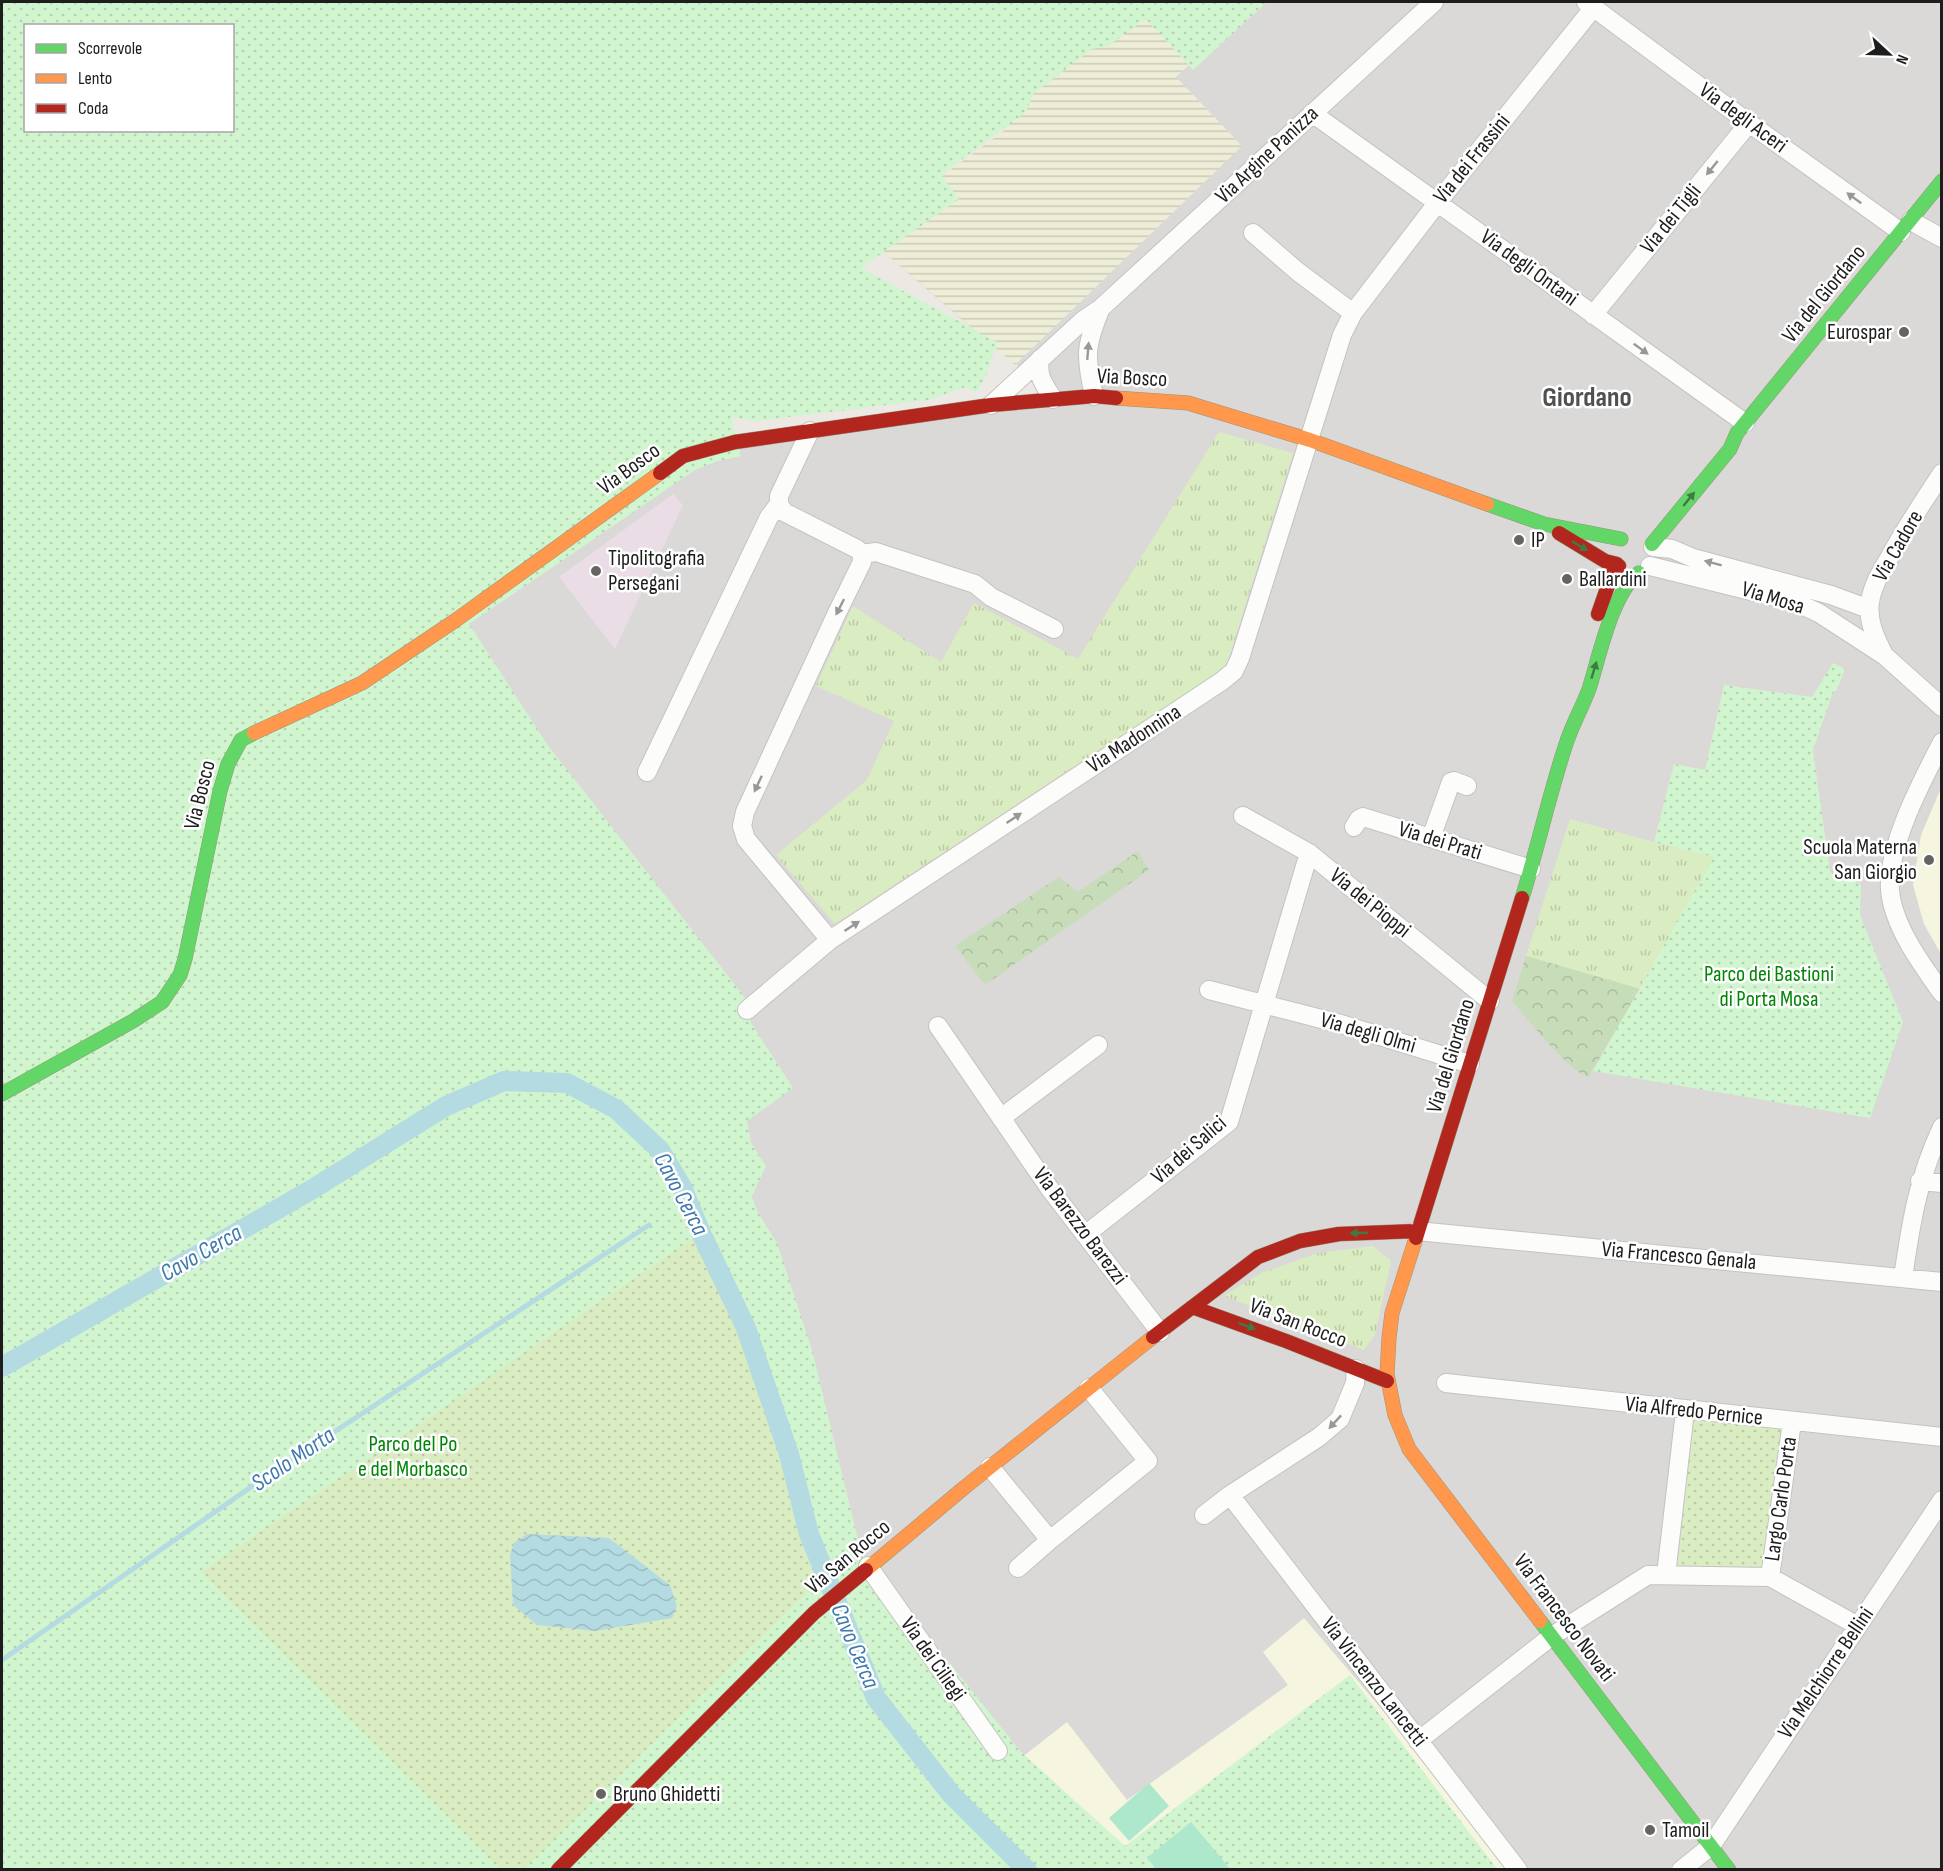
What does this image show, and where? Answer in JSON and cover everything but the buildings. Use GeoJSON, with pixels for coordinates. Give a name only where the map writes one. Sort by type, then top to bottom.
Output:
{"type":"FeatureCollection","features":[{"type":"Feature","properties":{"kind":"street","name":"Via Argine Panizza"},"geometry":{"type":"LineString","coordinates":[[991,405],[1082,321],[1101,308],[1434,2]]}},
{"type":"Feature","properties":{"kind":"street","name":"Via degli Aceri"},"geometry":{"type":"LineString","coordinates":[[1590,4],[1749,123],[1906,227],[1941,238]]}},
{"type":"Feature","properties":{"kind":"street","name":"Via dei Frassini"},"geometry":{"type":"LineString","coordinates":[[1310,440],[1342,335],[1353,313],[1590,4]]}},
{"type":"Feature","properties":{"kind":"street","name":"Via degli Ontani"},"geometry":{"type":"LineString","coordinates":[[1312,113],[1593,315],[1741,428]]}},
{"type":"Feature","properties":{"kind":"street","name":"Via dei Tigli"},"geometry":{"type":"LineString","coordinates":[[1593,315],[1749,123]]}},
{"type":"Feature","properties":{"kind":"street","name":"Via del Giordano"},"geometry":{"type":"LineString","coordinates":[[1566,744],[1588,691],[1606,632],[1619,600],[1632,578],[1645,570],[1654,557],[1646,537],[1730,449],[1741,428],[1941,181]]}},
{"type":"Feature","properties":{"kind":"street"},"geometry":{"type":"LineString","coordinates":[[1253,233],[1297,271],[1353,313]]}},
{"type":"Feature","properties":{"kind":"street","name":"Via Argine Panizza"},"geometry":{"type":"LineString","coordinates":[[1094,396],[1087,366],[1087,350],[1090,335],[1101,308]]}},
{"type":"Feature","properties":{"kind":"street"},"geometry":{"type":"LineString","coordinates":[[1040,359],[1038,371],[1053,399]]}},
{"type":"Feature","properties":{"kind":"street","name":"Via Bosco"},"geometry":{"type":"LineString","coordinates":[[2,1094],[133,1021],[162,1002],[172,991],[185,959],[220,791],[228,764],[241,740],[362,683],[465,613],[682,456],[735,442],[991,405],[1094,396],[1188,403],[1310,440],[1544,524],[1621,539]]}},
{"type":"Feature","properties":{"kind":"street"},"geometry":{"type":"LineString","coordinates":[[810,431],[779,496],[779,504],[784,512],[857,549],[862,554],[862,562],[745,812],[742,826],[746,839],[830,940]]}},
{"type":"Feature","properties":{"kind":"street","name":"Via Madonnina"},"geometry":{"type":"LineString","coordinates":[[747,1010],[830,940],[1234,671],[1244,647],[1310,440]]}},
{"type":"Feature","properties":{"kind":"street","name":"Via Cadore"},"geometry":{"type":"LineString","coordinates":[[1870,614],[1874,586],[1900,538],[1941,473]]}},
{"type":"Feature","properties":{"kind":"street"},"geometry":{"type":"LineString","coordinates":[[647,772],[769,518],[779,504]]}},
{"type":"Feature","properties":{"kind":"street","name":"Via Bosco"},"geometry":{"type":"LineString","coordinates":[[1544,524],[1605,561],[1618,565]]}},
{"type":"Feature","properties":{"kind":"street"},"geometry":{"type":"LineString","coordinates":[[1621,539],[1630,534],[1646,537],[1693,558],[1832,595],[1870,614]]}},
{"type":"Feature","properties":{"kind":"street","name":"Via del Giordano"},"geometry":{"type":"LineString","coordinates":[[1387,1381],[1387,1345],[1392,1313],[1531,869],[1566,744],[1577,685],[1602,602],[1612,574],[1618,565],[1615,551],[1621,539]]}},
{"type":"Feature","properties":{"kind":"street"},"geometry":{"type":"LineString","coordinates":[[862,554],[876,552],[975,584],[991,597],[1054,629]]}},
{"type":"Feature","properties":{"kind":"street"},"geometry":{"type":"LineString","coordinates":[[1618,565],[1626,571],[1645,570]]}},
{"type":"Feature","properties":{"kind":"street","name":"Via Mosa"},"geometry":{"type":"LineString","coordinates":[[1645,570],[1795,602],[1819,612],[1885,656]]}},
{"type":"Feature","properties":{"kind":"street"},"geometry":{"type":"LineString","coordinates":[[1819,612],[1848,623],[1859,623],[1870,614]]}},
{"type":"Feature","properties":{"kind":"street"},"geometry":{"type":"LineString","coordinates":[[1870,614],[1875,637],[1885,656],[1941,707]]}},
{"type":"Feature","properties":{"kind":"street"},"geometry":{"type":"LineString","coordinates":[[1941,742],[1904,824],[1894,856],[1890,890],[1897,918],[1910,944],[1941,993]]}},
{"type":"Feature","properties":{"kind":"street"},"geometry":{"type":"LineString","coordinates":[[1431,838],[1451,782],[1467,786]]}},
{"type":"Feature","properties":{"kind":"street","name":"Via dei Pioppi"},"geometry":{"type":"LineString","coordinates":[[1243,816],[1309,853],[1490,1001]]}},
{"type":"Feature","properties":{"kind":"street","name":"Via dei Prati"},"geometry":{"type":"LineString","coordinates":[[1354,827],[1363,817],[1531,869]]}},
{"type":"Feature","properties":{"kind":"street","name":"Via dei Salici"},"geometry":{"type":"LineString","coordinates":[[1085,1234],[1229,1122],[1309,853]]}},
{"type":"Feature","properties":{"kind":"street"},"geometry":{"type":"LineString","coordinates":[[1209,990],[1264,1005]]}},
{"type":"Feature","properties":{"kind":"street","name":"Via degli Olmi"},"geometry":{"type":"LineString","coordinates":[[1264,1005],[1352,1027],[1470,1064]]}},
{"type":"Feature","properties":{"kind":"street","name":"Via Barezzo Barezzi"},"geometry":{"type":"LineString","coordinates":[[938,1026],[1050,1189],[1160,1332]]}},
{"type":"Feature","properties":{"kind":"street"},"geometry":{"type":"LineString","coordinates":[[1001,1118],[1098,1045]]}},
{"type":"Feature","properties":{"kind":"street"},"geometry":{"type":"LineString","coordinates":[[1903,1278],[1920,1181],[1941,1126]]}},
{"type":"Feature","properties":{"kind":"street"},"geometry":{"type":"LineString","coordinates":[[1920,1181],[1941,1183]]}},
{"type":"Feature","properties":{"kind":"street","name":"Via Francesco Genala"},"geometry":{"type":"LineString","coordinates":[[1417,1232],[1941,1282]]}},
{"type":"Feature","properties":{"kind":"street","name":"Via San Rocco"},"geometry":{"type":"LineString","coordinates":[[558,1869],[814,1613],[990,1467],[1258,1257],[1300,1241],[1339,1234],[1417,1232]]}},
{"type":"Feature","properties":{"kind":"street","name":"Via San Rocco"},"geometry":{"type":"LineString","coordinates":[[1192,1307],[1387,1381]]}},
{"type":"Feature","properties":{"kind":"street"},"geometry":{"type":"LineString","coordinates":[[1204,1515],[1230,1495],[1319,1437],[1340,1419],[1355,1383],[1356,1369]]}},
{"type":"Feature","properties":{"kind":"street","name":"Via Francesco Novati"},"geometry":{"type":"LineString","coordinates":[[1387,1381],[1394,1412],[1409,1449],[1730,1869]]}},
{"type":"Feature","properties":{"kind":"street","name":"Via Alfredo Pernice"},"geometry":{"type":"LineString","coordinates":[[1446,1383],[1941,1437]]}},
{"type":"Feature","properties":{"kind":"street"},"geometry":{"type":"LineString","coordinates":[[1018,1568],[1148,1461],[1089,1388]]}},
{"type":"Feature","properties":{"kind":"street"},"geometry":{"type":"LineString","coordinates":[[1666,1575],[1685,1410]]}},
{"type":"Feature","properties":{"kind":"street","name":"Largo Carlo Porta"},"geometry":{"type":"LineString","coordinates":[[1770,1577],[1792,1422]]}},
{"type":"Feature","properties":{"kind":"street"},"geometry":{"type":"LineString","coordinates":[[990,1467],[1050,1540]]}},
{"type":"Feature","properties":{"kind":"street","name":"Via Vincenzo Lancetti"},"geometry":{"type":"LineString","coordinates":[[1230,1495],[1518,1869]]}},
{"type":"Feature","properties":{"kind":"street","name":"Via Melchiorre Bellini"},"geometry":{"type":"LineString","coordinates":[[1711,1846],[1941,1500]]}},
{"type":"Feature","properties":{"kind":"street","name":"Via dei Ciliegi"},"geometry":{"type":"LineString","coordinates":[[864,1570],[998,1751]]}},
{"type":"Feature","properties":{"kind":"street"},"geometry":{"type":"LineString","coordinates":[[1418,1741],[1552,1636],[1648,1575],[1770,1577],[1858,1626]]}},
{"type":"Feature","properties":{"kind":"street"},"geometry":{"type":"LineString","coordinates":[[1681,1869],[1711,1846]]}},
{"type":"Feature","properties":{"kind":"shaded area"},"geometry":{"type":"Polygon","coordinates":[[[1255,2],[1941,2],[1941,1869],[977,1869],[395,672],[679,456],[1060,399],[976,332],[863,234],[1255,2]]]}},
{"type":"Feature","properties":{"kind":"shaded area"},"geometry":{"type":"Polygon","coordinates":[[[1257,2],[1176,77],[1242,146],[1015,365],[863,234],[1009,127],[1012,92],[1118,16],[1257,2]]]}},
{"type":"Feature","properties":{"kind":"shaded area"},"geometry":{"type":"Polygon","coordinates":[[[1838,374],[1936,440],[1882,523],[1813,492],[1799,511],[1872,543],[1855,563],[1716,538],[1838,374]]]}},
{"type":"Feature","properties":{"kind":"shaded area"},"geometry":{"type":"Polygon","coordinates":[[[673,494],[683,505],[615,649],[559,577],[673,494]]]}},
{"type":"Feature","properties":{"kind":"shaded area"},"geometry":{"type":"Polygon","coordinates":[[[1909,553],[1941,563],[1941,687],[1902,651],[1884,618],[1893,589],[1909,553]]]}},
{"type":"Feature","properties":{"kind":"shaded area","name":"Scuola Materna San Giorgio"},"geometry":{"type":"Polygon","coordinates":[[[1941,788],[1941,954],[1924,924],[1913,885],[1921,835],[1941,788]]]}},
{"type":"Feature","properties":{"kind":"shaded area"},"geometry":{"type":"Polygon","coordinates":[[[1056,990],[1095,1039],[1030,1092],[991,1043],[1056,990]]]}},
{"type":"Feature","properties":{"kind":"shaded area"},"geometry":{"type":"Polygon","coordinates":[[[1304,1618],[1518,1869],[1074,1869],[993,1780],[1067,1722],[1127,1800],[1288,1685],[1263,1652],[1304,1618]]]}},
{"type":"Feature","properties":{"kind":"green space","name":"Parco del Po e del Morbasco"},"geometry":{"type":"Polygon","coordinates":[[[2,2],[1267,2],[1193,70],[1146,19],[1108,46],[1092,49],[1033,94],[1026,112],[941,175],[959,199],[861,268],[997,342],[986,376],[976,393],[966,387],[929,400],[756,421],[731,417],[741,456],[718,461],[695,470],[469,624],[547,744],[746,999],[751,1023],[793,1088],[747,1121],[751,1143],[766,1166],[752,1196],[757,1211],[777,1243],[812,1350],[861,1552],[1020,1751],[1125,1846],[1350,1675],[1497,1869],[2,1870],[2,2]]]}},
{"type":"Feature","properties":{"kind":"green space"},"geometry":{"type":"Polygon","coordinates":[[[1219,432],[1293,453],[1226,667],[835,924],[776,855],[867,780],[894,721],[816,686],[853,606],[941,662],[974,603],[1078,659],[1219,432]]]}},
{"type":"Feature","properties":{"kind":"green space","name":"Parco dei Bastioni di Porta Mosa"},"geometry":{"type":"Polygon","coordinates":[[[1833,663],[1845,669],[1837,690],[1833,692],[1813,750],[1830,872],[1861,884],[1860,915],[1903,1022],[1870,1118],[1593,1071],[1714,857],[1654,842],[1674,764],[1705,770],[1724,685],[1812,697],[1833,663]]]}},
{"type":"Feature","properties":{"kind":"green space"},"geometry":{"type":"Polygon","coordinates":[[[1570,819],[1715,856],[1640,989],[1526,956],[1570,819]]]}},
{"type":"Feature","properties":{"kind":"green space"},"geometry":{"type":"Polygon","coordinates":[[[1138,851],[1149,870],[985,985],[955,946],[1059,877],[1078,892],[1138,851]]]}},
{"type":"Feature","properties":{"kind":"green space"},"geometry":{"type":"Polygon","coordinates":[[[1526,956],[1640,989],[1588,1077],[1560,1055],[1512,1001],[1526,956]]]}},
{"type":"Feature","properties":{"kind":"green space"},"geometry":{"type":"Polygon","coordinates":[[[701,1233],[743,1332],[816,1584],[524,1869],[502,1870],[201,1572],[701,1233]]]}},
{"type":"Feature","properties":{"kind":"green space"},"geometry":{"type":"Polygon","coordinates":[[[1373,1246],[1391,1261],[1375,1335],[1364,1350],[1224,1296],[1261,1273],[1318,1253],[1373,1246]]]}},
{"type":"Feature","properties":{"kind":"green space"},"geometry":{"type":"Polygon","coordinates":[[[1693,1419],[1787,1429],[1767,1570],[1677,1566],[1693,1419]]]}},
{"type":"Feature","properties":{"kind":"green space"},"geometry":{"type":"Polygon","coordinates":[[[1149,1783],[1169,1806],[1129,1841],[1109,1818],[1149,1783]]]}},
{"type":"Feature","properties":{"kind":"green space"},"geometry":{"type":"Polygon","coordinates":[[[1191,1822],[1230,1869],[1156,1869],[1147,1858],[1191,1822]]]}},
{"type":"Feature","properties":{"kind":"water"},"geometry":{"type":"Polygon","coordinates":[[[527,1534],[609,1538],[670,1585],[677,1606],[672,1618],[595,1631],[537,1625],[513,1605],[510,1555],[514,1543],[527,1534]]]}},
{"type":"Feature","properties":{"kind":"waterway","name":"Cavo Cerca"},"geometry":{"type":"LineString","coordinates":[[2,1367],[311,1190],[446,1106],[504,1081],[567,1083],[616,1109],[660,1150],[682,1187],[746,1328],[789,1454],[809,1534],[876,1698],[951,1794],[1027,1870]]}},
{"type":"Feature","properties":{"kind":"waterway","name":"Scolo Morta"},"geometry":{"type":"LineString","coordinates":[[2,1660],[261,1480],[649,1225]]}},
{"type":"Feature","properties":{"kind":"traffic: fast"},"geometry":{"type":"LineString","coordinates":[[1652,544],[1730,449],[1737,433],[1942,181]]}},
{"type":"Feature","properties":{"kind":"traffic: fast"},"geometry":{"type":"LineString","coordinates":[[1487,504],[1544,524],[1621,539]]}},
{"type":"Feature","properties":{"kind":"traffic: fast"},"geometry":{"type":"LineString","coordinates":[[1522,898],[1568,737],[1589,689],[1614,610],[1621,595],[1639,573]]}},
{"type":"Feature","properties":{"kind":"traffic: fast"},"geometry":{"type":"LineString","coordinates":[[2,1094],[133,1021],[162,1002],[180,975],[185,959],[220,791],[228,764],[241,740],[254,733]]}},
{"type":"Feature","properties":{"kind":"traffic: fast"},"geometry":{"type":"LineString","coordinates":[[1540,1621],[1729,1870]]}},
{"type":"Feature","properties":{"kind":"traffic: slow"},"geometry":{"type":"LineString","coordinates":[[1116,398],[1188,403],[1310,440],[1487,504]]}},
{"type":"Feature","properties":{"kind":"traffic: slow"},"geometry":{"type":"LineString","coordinates":[[254,733],[362,683],[456,620],[660,473]]}},
{"type":"Feature","properties":{"kind":"traffic: slow"},"geometry":{"type":"LineString","coordinates":[[1416,1238],[1392,1313],[1389,1338],[1387,1374],[1395,1415],[1409,1449],[1540,1621]]}},
{"type":"Feature","properties":{"kind":"traffic: slow"},"geometry":{"type":"LineString","coordinates":[[866,1570],[965,1487],[1153,1337]]}},
{"type":"Feature","properties":{"kind":"traffic: jam"},"geometry":{"type":"LineString","coordinates":[[660,473],[683,456],[735,442],[991,405],[1094,396],[1116,398]]}},
{"type":"Feature","properties":{"kind":"traffic: jam"},"geometry":{"type":"LineString","coordinates":[[1559,533],[1605,561],[1617,564]]}},
{"type":"Feature","properties":{"kind":"traffic: jam"},"geometry":{"type":"LineString","coordinates":[[1598,614],[1612,574],[1619,566]]}},
{"type":"Feature","properties":{"kind":"traffic: jam"},"geometry":{"type":"LineString","coordinates":[[1416,1238],[1522,898]]}},
{"type":"Feature","properties":{"kind":"traffic: jam"},"geometry":{"type":"LineString","coordinates":[[1153,1337],[1258,1257],[1300,1241],[1339,1234],[1417,1231]]}},
{"type":"Feature","properties":{"kind":"traffic: jam"},"geometry":{"type":"LineString","coordinates":[[1192,1307],[1387,1381]]}},
{"type":"Feature","properties":{"kind":"traffic: jam"},"geometry":{"type":"LineString","coordinates":[[558,1870],[814,1613],[866,1570]]}},
{"type":"Feature","properties":{"kind":"place","name":"Eurospar"},"geometry":{"type":"Point","coordinates":[1904,332]}},
{"type":"Feature","properties":{"kind":"place","name":"IP"},"geometry":{"type":"Point","coordinates":[1519,540]}},
{"type":"Feature","properties":{"kind":"place","name":"Tipolitografia Persegani"},"geometry":{"type":"Point","coordinates":[596,571]}},
{"type":"Feature","properties":{"kind":"place","name":"Ballardini"},"geometry":{"type":"Point","coordinates":[1567,579]}},
{"type":"Feature","properties":{"kind":"place","name":"Scuola Materna San Giorgio"},"geometry":{"type":"Point","coordinates":[1929,860]}},
{"type":"Feature","properties":{"kind":"place","name":"Bruno Ghidetti"},"geometry":{"type":"Point","coordinates":[601,1794]}},
{"type":"Feature","properties":{"kind":"place","name":"Tamoil"},"geometry":{"type":"Point","coordinates":[1650,1830]}},
{"type":"Feature","properties":{"kind":"district","name":"Giordano"},"geometry":{"type":"Point","coordinates":[1587,397]}}]}
